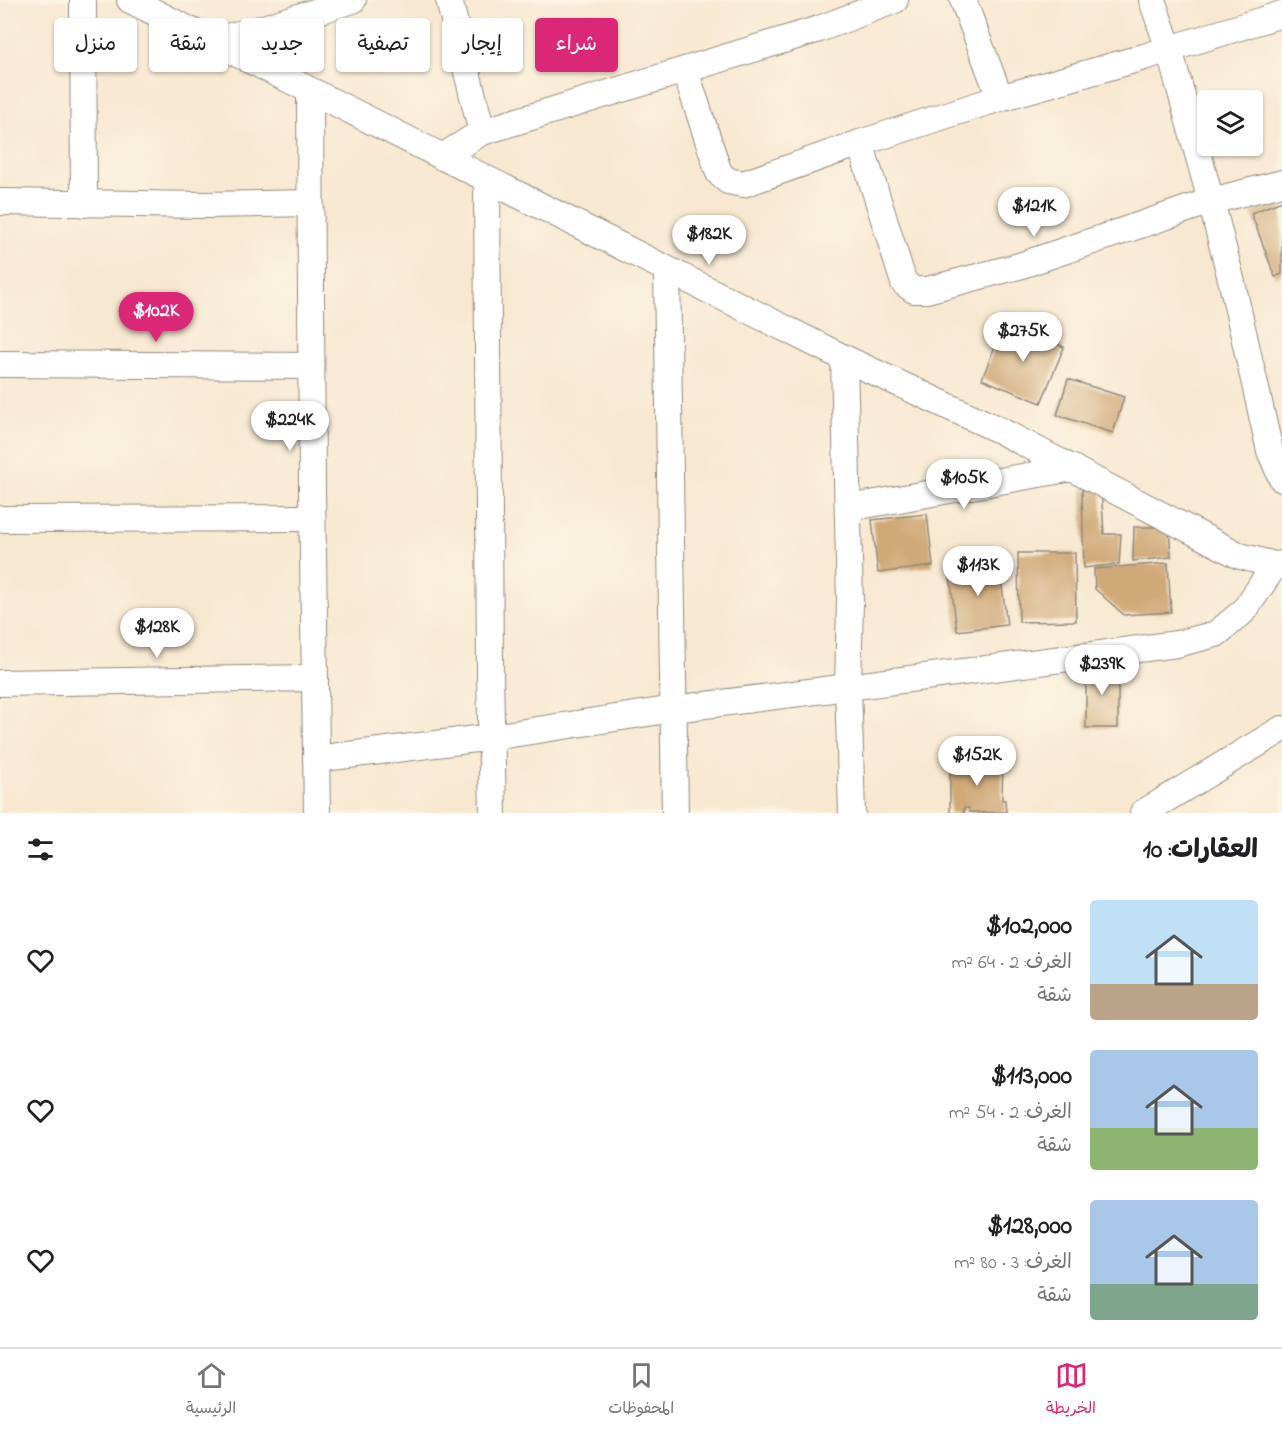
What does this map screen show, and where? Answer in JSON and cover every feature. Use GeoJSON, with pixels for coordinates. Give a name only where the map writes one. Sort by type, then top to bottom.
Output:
{"type":"FeatureCollection","features":[{"type":"Feature","properties":{"kind":"street"},"geometry":{"type":"LineString","coordinates":[[83,0],[84,204]]}},
{"type":"Feature","properties":{"kind":"street"},"geometry":{"type":"LineString","coordinates":[[130,0],[166,18]]}},
{"type":"Feature","properties":{"kind":"street"},"geometry":{"type":"LineString","coordinates":[[228,36],[260,29],[352,0]]}},
{"type":"Feature","properties":{"kind":"street"},"geometry":{"type":"LineString","coordinates":[[450,0],[482,132]]}},
{"type":"Feature","properties":{"kind":"street"},"geometry":{"type":"LineString","coordinates":[[442,157],[482,132],[819,29],[896,0]]}},
{"type":"Feature","properties":{"kind":"street"},"geometry":{"type":"LineString","coordinates":[[963,0],[1000,98]]}},
{"type":"Feature","properties":{"kind":"street"},"geometry":{"type":"LineString","coordinates":[[1152,0],[1169,49],[1211,201],[1270,451],[1282,479]]}},
{"type":"Feature","properties":{"kind":"street"},"geometry":{"type":"LineString","coordinates":[[685,70],[718,173],[728,181],[743,184],[1000,98],[1282,14]]}},
{"type":"Feature","properties":{"kind":"street"},"geometry":{"type":"LineString","coordinates":[[228,49],[844,358],[999,430],[1240,556],[1279,564],[1244,611],[1216,634],[1177,644],[674,709],[492,737],[316,759]]}},
{"type":"Feature","properties":{"kind":"street"},"geometry":{"type":"LineString","coordinates":[[310,91],[312,518],[317,813]]}},
{"type":"Feature","properties":{"kind":"street"},"geometry":{"type":"LineString","coordinates":[[860,143],[904,283],[914,290],[927,290],[1019,266],[1211,201],[1282,183]]}},
{"type":"Feature","properties":{"kind":"street"},"geometry":{"type":"LineString","coordinates":[[487,180],[493,813]]}},
{"type":"Feature","properties":{"kind":"street"},"geometry":{"type":"LineString","coordinates":[[0,202],[205,205],[310,203]]}},
{"type":"Feature","properties":{"kind":"street"},"geometry":{"type":"LineString","coordinates":[[667,270],[675,813]]}},
{"type":"Feature","properties":{"kind":"street"},"geometry":{"type":"LineString","coordinates":[[844,358],[852,813]]}},
{"type":"Feature","properties":{"kind":"street"},"geometry":{"type":"LineString","coordinates":[[0,364],[311,366]]}},
{"type":"Feature","properties":{"kind":"street"},"geometry":{"type":"LineString","coordinates":[[848,508],[1073,468]]}},
{"type":"Feature","properties":{"kind":"street"},"geometry":{"type":"LineString","coordinates":[[1,519],[312,518]]}},
{"type":"Feature","properties":{"kind":"street"},"geometry":{"type":"LineString","coordinates":[[0,683],[315,678]]}},
{"type":"Feature","properties":{"kind":"street"},"geometry":{"type":"LineString","coordinates":[[1143,813],[1282,729]]}},
{"type":"Feature","properties":{"kind":"building"},"geometry":{"type":"Polygon","coordinates":[[[1282,201],[1282,274],[1275,277],[1251,213],[1282,201]]]}},
{"type":"Feature","properties":{"kind":"building"},"geometry":{"type":"Polygon","coordinates":[[[1004,323],[1064,347],[1041,403],[982,379],[1004,323]]]}},
{"type":"Feature","properties":{"kind":"building"},"geometry":{"type":"Polygon","coordinates":[[[1068,379],[1124,397],[1113,433],[1057,415],[1068,379]]]}},
{"type":"Feature","properties":{"kind":"building"},"geometry":{"type":"Polygon","coordinates":[[[1101,489],[1104,534],[1121,534],[1119,564],[1084,568],[1082,490],[1101,489]]]}},
{"type":"Feature","properties":{"kind":"building"},"geometry":{"type":"Polygon","coordinates":[[[927,514],[933,566],[878,573],[872,520],[927,514]]]}},
{"type":"Feature","properties":{"kind":"building"},"geometry":{"type":"Polygon","coordinates":[[[1134,527],[1169,527],[1171,557],[1133,561],[1134,527]]]}},
{"type":"Feature","properties":{"kind":"building"},"geometry":{"type":"Polygon","coordinates":[[[1018,553],[1075,553],[1076,621],[1019,622],[1018,553]]]}},
{"type":"Feature","properties":{"kind":"building"},"geometry":{"type":"Polygon","coordinates":[[[999,563],[1007,625],[957,631],[949,569],[999,563]]]}},
{"type":"Feature","properties":{"kind":"building"},"geometry":{"type":"Polygon","coordinates":[[[1168,563],[1171,612],[1124,615],[1095,589],[1094,569],[1168,563]]]}},
{"type":"Feature","properties":{"kind":"building"},"geometry":{"type":"Polygon","coordinates":[[[1086,664],[1118,664],[1118,728],[1086,728],[1086,664]]]}},
{"type":"Feature","properties":{"kind":"building"},"geometry":{"type":"Polygon","coordinates":[[[964,759],[978,759],[979,762],[1003,762],[1002,800],[1005,800],[1006,812],[978,813],[969,812],[969,808],[964,808],[964,813],[950,813],[950,764],[964,764],[964,759]]]}}]}
